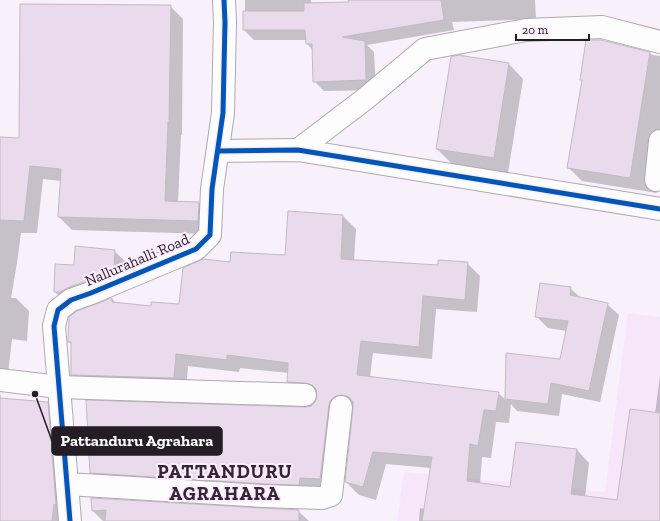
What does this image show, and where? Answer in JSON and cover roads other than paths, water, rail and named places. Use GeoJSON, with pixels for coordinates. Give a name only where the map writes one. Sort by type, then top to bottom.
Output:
{"type":"FeatureCollection","features":[{"type":"Feature","properties":{"kind":"street","name":"Nallurahalli Road"},"geometry":{"type":"LineString","coordinates":[[70,521],[54,326],[58,310],[71,300],[196,249],[210,235],[212,189],[223,113],[225,22],[229,1]]}},
{"type":"Feature","properties":{"kind":"street"},"geometry":{"type":"LineString","coordinates":[[298,150],[365,99],[425,49],[526,30],[602,27],[660,42]]}},
{"type":"Feature","properties":{"kind":"street"},"geometry":{"type":"LineString","coordinates":[[656,180],[660,141]]}},
{"type":"Feature","properties":{"kind":"street"},"geometry":{"type":"LineString","coordinates":[[218,151],[298,150],[660,209]]}},
{"type":"Feature","properties":{"kind":"street"},"geometry":{"type":"LineString","coordinates":[[0,380],[58,387],[305,395]]}},
{"type":"Feature","properties":{"kind":"street"},"geometry":{"type":"LineString","coordinates":[[67,484],[262,496],[322,498],[331,495],[341,407]]}},
{"type":"Feature","properties":{"kind":"place","name":"Pattanduru Agrahara"},"geometry":{"type":"Point","coordinates":[35,394]}},
{"type":"Feature","properties":{"kind":"district","name":"PATTANDURU AGRAHARA"},"geometry":{"type":"Point","coordinates":[225,482]}}]}
